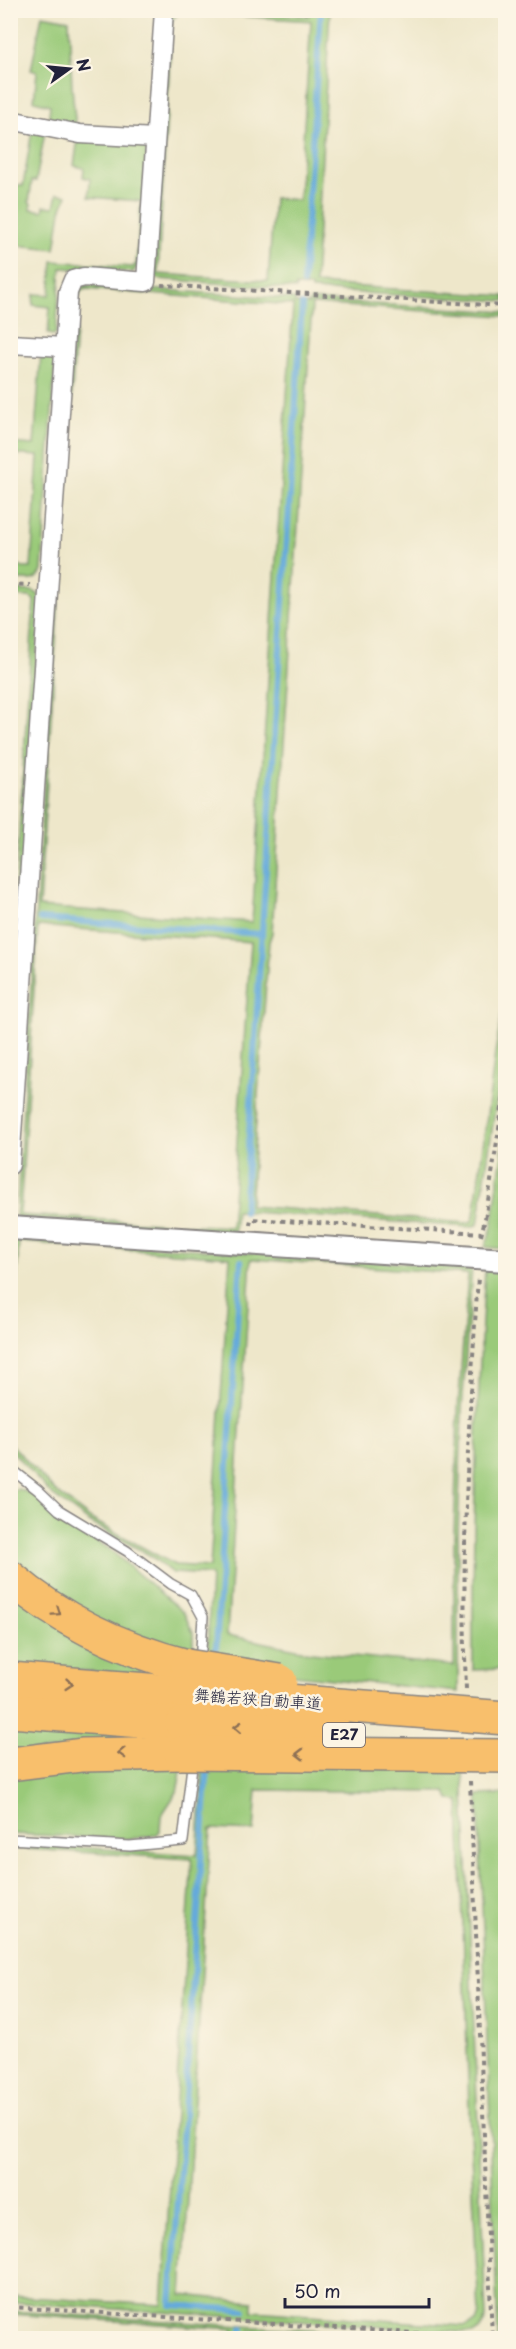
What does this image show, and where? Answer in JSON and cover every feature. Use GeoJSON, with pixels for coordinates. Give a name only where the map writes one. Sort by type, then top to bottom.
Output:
{"type":"FeatureCollection","features":[{"type":"Feature","properties":{"kind":"highway"},"geometry":{"type":"LineString","coordinates":[[10,1577],[53,1609],[88,1630],[144,1654],[191,1710],[506,1756]]}},
{"type":"Feature","properties":{"kind":"highway","name":"舞鶴若狭自動車道"},"geometry":{"type":"LineString","coordinates":[[10,1679],[191,1710],[506,1747]]}},
{"type":"Feature","properties":{"kind":"highway"},"geometry":{"type":"LineString","coordinates":[[10,1764],[82,1755],[271,1680],[506,1702]]}},
{"type":"Feature","properties":{"kind":"highway","name":"舞鶴若狭自動車道"},"geometry":{"type":"LineString","coordinates":[[10,1711],[191,1710],[506,1718]]}},
{"type":"Feature","properties":{"kind":"street"},"geometry":{"type":"LineString","coordinates":[[10,1165],[68,292],[73,280],[84,277],[146,282],[164,10]]}},
{"type":"Feature","properties":{"kind":"street"},"geometry":{"type":"LineString","coordinates":[[10,120],[80,134],[155,138]]}},
{"type":"Feature","properties":{"kind":"street"},"geometry":{"type":"LineString","coordinates":[[10,344],[64,347]]}},
{"type":"Feature","properties":{"kind":"street"},"geometry":{"type":"LineString","coordinates":[[10,1228],[506,1260]]}},
{"type":"Feature","properties":{"kind":"lane"},"geometry":{"type":"LineString","coordinates":[[10,1468],[59,1510],[127,1551],[171,1584],[191,1594],[203,1617],[191,1710],[191,1783],[183,1841],[130,1845],[10,1839]]}},
{"type":"Feature","properties":{"kind":"path"},"geometry":{"type":"LineString","coordinates":[[277,10],[306,13]]}},
{"type":"Feature","properties":{"kind":"path"},"geometry":{"type":"LineString","coordinates":[[146,282],[155,285],[506,306]]}},
{"type":"Feature","properties":{"kind":"path"},"geometry":{"type":"LineString","coordinates":[[480,1242],[506,1082]]}},
{"type":"Feature","properties":{"kind":"path"},"geometry":{"type":"LineString","coordinates":[[247,1244],[251,1219],[481,1233]]}},
{"type":"Feature","properties":{"kind":"path"},"geometry":{"type":"LineString","coordinates":[[466,1697],[465,1524],[478,1276]]}},
{"type":"Feature","properties":{"kind":"path"},"geometry":{"type":"LineString","coordinates":[[10,2307],[492,2338],[470,1776]]}},
{"type":"Feature","properties":{"kind":"green space"},"geometry":{"type":"Polygon","coordinates":[[[173,11],[309,16],[310,11],[330,11],[315,284],[505,296],[505,301],[159,279],[154,275],[169,18],[173,11]],[[180,12],[172,20],[158,274],[268,281],[274,198],[299,200],[311,21],[180,12]]]}},
{"type":"Feature","properties":{"kind":"green space"},"geometry":{"type":"Polygon","coordinates":[[[42,15],[69,20],[76,130],[48,124],[50,105],[34,101],[37,72],[31,70],[42,15]]]}},
{"type":"Feature","properties":{"kind":"green space"},"geometry":{"type":"Polygon","coordinates":[[[32,130],[45,132],[36,181],[32,181],[29,202],[31,209],[43,211],[44,206],[54,207],[57,194],[67,195],[61,211],[55,249],[15,245],[11,276],[11,184],[23,186],[32,130]]]}},
{"type":"Feature","properties":{"kind":"green space"},"geometry":{"type":"Polygon","coordinates":[[[78,138],[147,141],[141,262],[133,272],[61,268],[56,333],[53,335],[48,334],[50,307],[33,305],[34,294],[50,295],[53,261],[132,267],[136,264],[141,201],[89,197],[90,179],[83,177],[84,168],[74,166],[78,138]]]}},
{"type":"Feature","properties":{"kind":"green space"},"geometry":{"type":"Polygon","coordinates":[[[85,285],[295,299],[295,303],[309,304],[310,300],[505,312],[505,316],[312,304],[272,933],[269,942],[250,1206],[467,1223],[472,1221],[505,995],[505,1042],[478,1225],[469,1227],[236,1211],[234,1232],[16,1218],[75,298],[80,287],[85,285]],[[86,289],[81,291],[78,298],[39,907],[252,922],[293,305],[86,289]],[[38,926],[20,1215],[231,1227],[251,942],[38,926]]]}},
{"type":"Feature","properties":{"kind":"green space"},"geometry":{"type":"Polygon","coordinates":[[[41,354],[52,356],[55,364],[42,571],[33,580],[11,579],[10,559],[23,568],[31,568],[38,456],[11,454],[11,443],[34,445],[41,354]]]}},
{"type":"Feature","properties":{"kind":"green space"},"geometry":{"type":"Polygon","coordinates":[[[11,590],[33,591],[38,594],[40,601],[18,924],[11,924],[10,909],[14,909],[34,600],[30,597],[11,596],[11,590]]]}},
{"type":"Feature","properties":{"kind":"green space"},"geometry":{"type":"Polygon","coordinates":[[[505,1132],[505,1249],[485,1247],[492,1227],[505,1132]]]}},
{"type":"Feature","properties":{"kind":"green space"},"geometry":{"type":"Polygon","coordinates":[[[15,1237],[472,1268],[462,1410],[458,1535],[458,1692],[284,1674],[207,1660],[211,1575],[172,1573],[151,1556],[89,1522],[51,1494],[11,1450],[11,1444],[55,1491],[91,1519],[175,1565],[210,1567],[230,1257],[19,1242],[11,1365],[13,1241],[15,1237]],[[251,1259],[227,1635],[311,1652],[454,1666],[454,1535],[458,1409],[468,1274],[251,1259]]]}},
{"type":"Feature","properties":{"kind":"green space"},"geometry":{"type":"Polygon","coordinates":[[[485,1269],[505,1270],[506,1669],[473,1670],[473,1570],[485,1269]]]}},
{"type":"Feature","properties":{"kind":"green space"},"geometry":{"type":"Polygon","coordinates":[[[18,1489],[33,1494],[62,1520],[108,1548],[184,1613],[193,1633],[193,1658],[116,1633],[11,1565],[11,1491],[18,1489]]]}},
{"type":"Feature","properties":{"kind":"green space"},"geometry":{"type":"Polygon","coordinates":[[[10,1592],[134,1660],[140,1671],[138,1674],[11,1667],[10,1592]]]}},
{"type":"Feature","properties":{"kind":"green space"},"geometry":{"type":"Polygon","coordinates":[[[11,1723],[158,1734],[153,1744],[11,1753],[11,1723]]]}},
{"type":"Feature","properties":{"kind":"green space"},"geometry":{"type":"Polygon","coordinates":[[[201,1760],[463,1767],[486,2318],[480,2330],[475,2333],[11,2302],[10,2296],[162,2305],[192,1859],[11,1848],[11,1843],[197,1855],[202,1786],[201,1760]],[[257,1790],[254,1831],[211,1829],[182,2295],[253,2302],[253,2311],[466,2326],[476,2322],[479,2315],[469,2111],[459,1801],[449,1800],[446,1792],[257,1790]]]}},
{"type":"Feature","properties":{"kind":"green space"},"geometry":{"type":"Polygon","coordinates":[[[183,1762],[177,1792],[161,1816],[160,1831],[156,1835],[130,1839],[11,1834],[11,1774],[183,1762]]]}},
{"type":"Feature","properties":{"kind":"green space"},"geometry":{"type":"Polygon","coordinates":[[[505,1794],[506,2338],[498,2338],[478,1795],[505,1794]]]}},
{"type":"Feature","properties":{"kind":"green space"},"geometry":{"type":"Polygon","coordinates":[[[11,2311],[429,2338],[374,2338],[251,2331],[250,2338],[234,2338],[234,2329],[11,2314],[11,2311]]]}},
{"type":"Feature","properties":{"kind":"waterway"},"geometry":{"type":"LineString","coordinates":[[303,283],[321,10]]}},
{"type":"Feature","properties":{"kind":"waterway"},"geometry":{"type":"LineString","coordinates":[[244,1212],[302,305]]}},
{"type":"Feature","properties":{"kind":"waterway"},"geometry":{"type":"LineString","coordinates":[[10,917],[15,918]]}},
{"type":"Feature","properties":{"kind":"waterway"},"geometry":{"type":"LineString","coordinates":[[40,919],[262,934]]}},
{"type":"Feature","properties":{"kind":"waterway"},"geometry":{"type":"LineString","coordinates":[[216,1648],[241,1261]]}},
{"type":"Feature","properties":{"kind":"waterway"},"geometry":{"type":"LineString","coordinates":[[208,1762],[171,2305],[244,2310]]}},
{"type":"Feature","properties":{"kind":"waterway"},"geometry":{"type":"LineString","coordinates":[[242,2329],[242,2338]]}}]}
